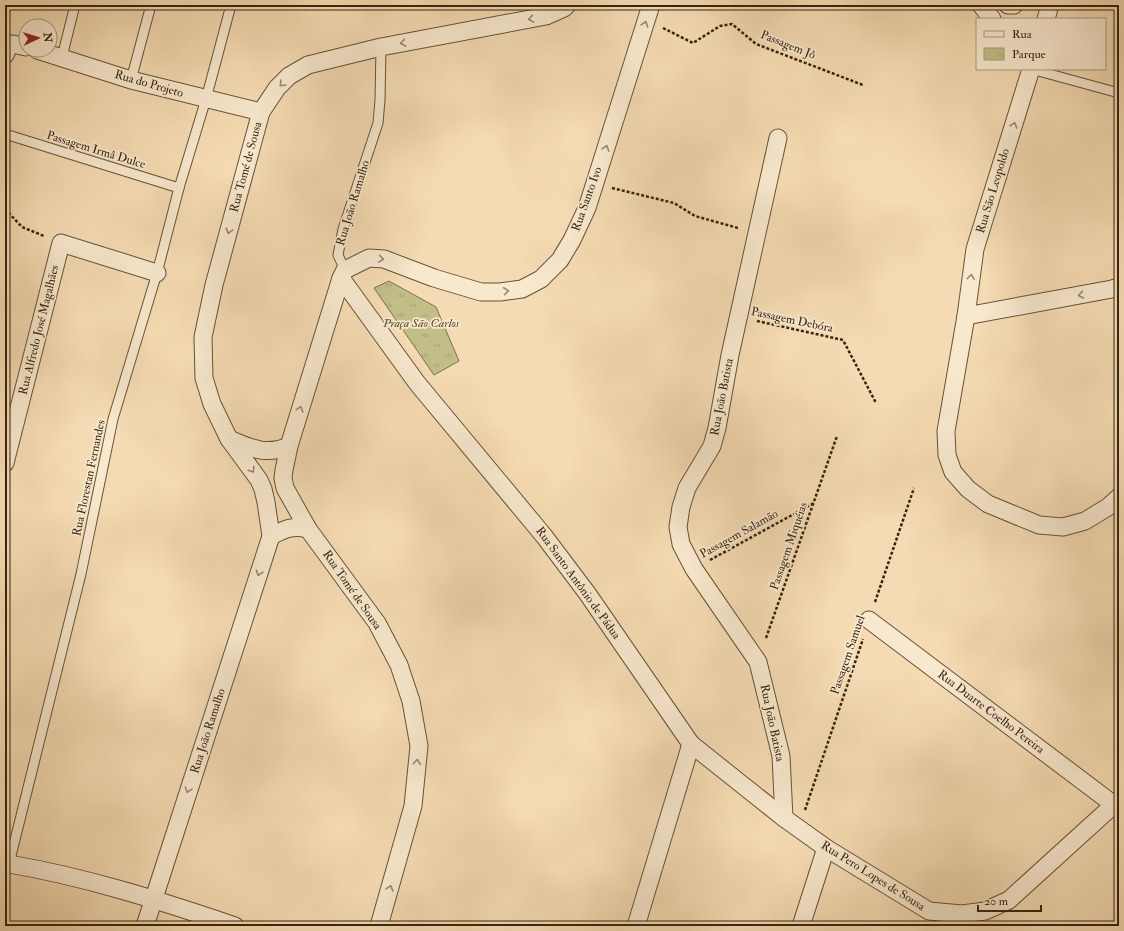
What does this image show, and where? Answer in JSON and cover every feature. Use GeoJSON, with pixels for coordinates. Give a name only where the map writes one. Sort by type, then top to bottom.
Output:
{"type":"FeatureCollection","features":[{"type":"Feature","properties":{"kind":"street","name":"Rua Tomé de Sousa"},"geometry":{"type":"LineString","coordinates":[[271,536],[266,502],[261,484],[251,467],[229,439],[212,404],[204,378],[203,337],[214,285],[261,112],[277,88],[289,76],[308,65],[381,47],[546,16],[564,8],[567,5]]}},
{"type":"Feature","properties":{"kind":"street"},"geometry":{"type":"LineString","coordinates":[[981,5],[991,18]]}},
{"type":"Feature","properties":{"kind":"street"},"geometry":{"type":"LineString","coordinates":[[1008,5],[1014,5]]}},
{"type":"Feature","properties":{"kind":"street"},"geometry":{"type":"LineString","coordinates":[[1046,18],[1050,5]]}},
{"type":"Feature","properties":{"kind":"street","name":"Rua Santo Ivo"},"geometry":{"type":"LineString","coordinates":[[343,274],[369,258],[384,259],[434,278],[481,292],[500,292],[522,289],[541,279],[560,260],[572,240],[587,208],[649,13]]}},
{"type":"Feature","properties":{"kind":"street","name":"Rua do Projeto"},"geometry":{"type":"LineString","coordinates":[[58,56],[131,80],[206,100],[261,112]]}},
{"type":"Feature","properties":{"kind":"street","name":"Rua São Leopoldo"},"geometry":{"type":"LineString","coordinates":[[966,316],[975,250],[1031,70]]}},
{"type":"Feature","properties":{"kind":"street","name":"Rua João Batista"},"geometry":{"type":"LineString","coordinates":[[778,138],[738,317],[717,428],[712,446],[687,488],[681,507],[678,527],[681,544],[694,569],[758,662],[781,756],[784,818]]}},
{"type":"Feature","properties":{"kind":"street"},"geometry":{"type":"LineString","coordinates":[[61,243],[157,273]]}},
{"type":"Feature","properties":{"kind":"street","name":"Rua Alfredo José Magalhães"},"geometry":{"type":"LineString","coordinates":[[5,463],[12,414],[61,243]]}},
{"type":"Feature","properties":{"kind":"street"},"geometry":{"type":"LineString","coordinates":[[229,439],[263,451],[280,450],[289,446],[343,274]]}},
{"type":"Feature","properties":{"kind":"street","name":"Rua Santo Antônio de Pádua"},"geometry":{"type":"LineString","coordinates":[[343,274],[417,383],[544,536],[587,593],[691,744]]}},
{"type":"Feature","properties":{"kind":"street"},"geometry":{"type":"LineString","coordinates":[[1119,287],[966,316],[946,431],[947,455],[954,472],[968,489],[988,504],[1039,525],[1063,527],[1085,521],[1108,507],[1119,497]]}},
{"type":"Feature","properties":{"kind":"street","name":"Rua Tomé de Sousa"},"geometry":{"type":"LineString","coordinates":[[289,446],[283,478],[285,488],[308,529],[377,623],[399,665],[412,709],[419,746],[413,806],[379,926]]}},
{"type":"Feature","properties":{"kind":"street"},"geometry":{"type":"LineString","coordinates":[[271,536],[292,527],[308,529]]}},
{"type":"Feature","properties":{"kind":"street","name":"Rua João Ramalho"},"geometry":{"type":"LineString","coordinates":[[145,926],[271,536]]}},
{"type":"Feature","properties":{"kind":"street","name":"Rua Duarte Coelho Pereira"},"geometry":{"type":"LineString","coordinates":[[869,620],[1116,802]]}},
{"type":"Feature","properties":{"kind":"street"},"geometry":{"type":"LineString","coordinates":[[636,926],[691,744]]}},
{"type":"Feature","properties":{"kind":"street","name":"Rua Pero Lopes de Sousa"},"geometry":{"type":"LineString","coordinates":[[691,744],[784,818],[826,848],[929,912],[962,914],[985,912],[1009,900],[1116,802]]}},
{"type":"Feature","properties":{"kind":"street"},"geometry":{"type":"LineString","coordinates":[[800,926],[826,848]]}},
{"type":"Feature","properties":{"kind":"street"},"geometry":{"type":"LineString","coordinates":[[7,865],[43,870],[153,898],[235,926]]}},
{"type":"Feature","properties":{"kind":"lane"},"geometry":{"type":"LineString","coordinates":[[62,57],[75,5]]}},
{"type":"Feature","properties":{"kind":"lane"},"geometry":{"type":"LineString","coordinates":[[131,80],[151,5]]}},
{"type":"Feature","properties":{"kind":"lane","name":"Rua Florestan Fernandes"},"geometry":{"type":"LineString","coordinates":[[7,865],[81,574],[113,419],[157,273],[179,188],[206,100],[231,5]]}},
{"type":"Feature","properties":{"kind":"lane","name":"Rua João Ramalho"},"geometry":{"type":"LineString","coordinates":[[343,274],[338,255],[343,229],[378,123],[381,47]]}},
{"type":"Feature","properties":{"kind":"lane"},"geometry":{"type":"LineString","coordinates":[[1035,70],[1119,93]]}},
{"type":"Feature","properties":{"kind":"lane","name":"Passagem Irmâ Dulce"},"geometry":{"type":"LineString","coordinates":[[5,134],[179,188]]}},
{"type":"Feature","properties":{"kind":"path","name":"Passagem Jô"},"geometry":{"type":"LineString","coordinates":[[649,13],[694,43],[720,26],[732,24],[756,44],[863,85]]}},
{"type":"Feature","properties":{"kind":"path"},"geometry":{"type":"LineString","coordinates":[[594,184],[674,203],[695,216],[757,233]]}},
{"type":"Feature","properties":{"kind":"path"},"geometry":{"type":"LineString","coordinates":[[5,209],[22,227],[61,243]]}},
{"type":"Feature","properties":{"kind":"path","name":"Passagem Debóra"},"geometry":{"type":"LineString","coordinates":[[738,317],[843,340],[876,403]]}},
{"type":"Feature","properties":{"kind":"path","name":"Passagem Miquéias"},"geometry":{"type":"LineString","coordinates":[[758,662],[838,436]]}},
{"type":"Feature","properties":{"kind":"path","name":"Passagem Samuel"},"geometry":{"type":"LineString","coordinates":[[799,828],[914,488]]}},
{"type":"Feature","properties":{"kind":"path","name":"Passagem Salamão"},"geometry":{"type":"LineString","coordinates":[[694,569],[814,503]]}},
{"type":"Feature","properties":{"kind":"green space","name":"Praça São Carlos"},"geometry":{"type":"Polygon","coordinates":[[[389,281],[436,307],[459,361],[434,375],[374,288],[389,281]]]}}]}
